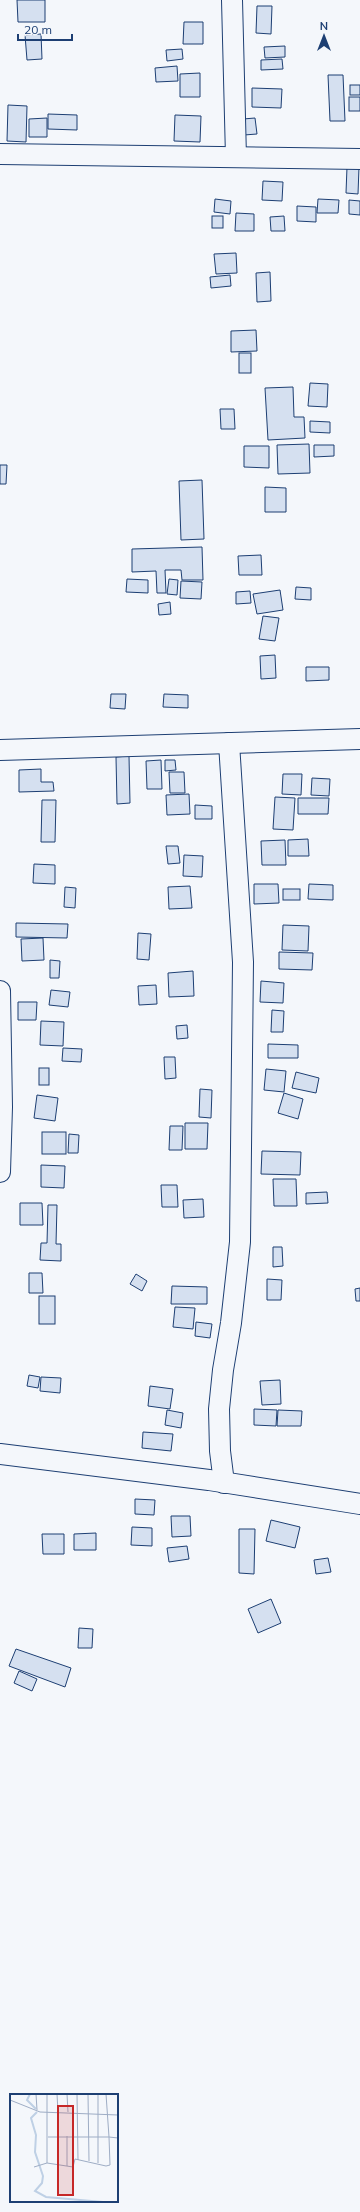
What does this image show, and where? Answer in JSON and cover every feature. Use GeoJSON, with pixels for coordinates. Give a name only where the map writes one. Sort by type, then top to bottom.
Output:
{"type":"FeatureCollection","features":[{"type":"Feature","properties":{"kind":"street"},"geometry":{"type":"LineString","coordinates":[[232,0],[236,157]]}},
{"type":"Feature","properties":{"kind":"street"},"geometry":{"type":"LineString","coordinates":[[0,154],[360,159]]}},
{"type":"Feature","properties":{"kind":"street"},"geometry":{"type":"LineString","coordinates":[[0,750],[360,739]]}},
{"type":"Feature","properties":{"kind":"street"},"geometry":{"type":"LineString","coordinates":[[224,1482],[220,1451],[219,1409],[240,1242],[243,962],[228,743]]}},
{"type":"Feature","properties":{"kind":"street"},"geometry":{"type":"LineString","coordinates":[[0,991],[2,1106],[0,1172]]}},
{"type":"Feature","properties":{"kind":"street"},"geometry":{"type":"LineString","coordinates":[[0,1454],[224,1482],[360,1504]]}},
{"type":"Feature","properties":{"kind":"building"},"geometry":{"type":"Polygon","coordinates":[[[17,0],[45,0],[45,22],[18,22],[17,0]]]}},
{"type":"Feature","properties":{"kind":"building"},"geometry":{"type":"Polygon","coordinates":[[[257,6],[272,6],[271,34],[256,33],[257,6]]]}},
{"type":"Feature","properties":{"kind":"building"},"geometry":{"type":"Polygon","coordinates":[[[184,22],[203,22],[203,44],[183,44],[184,22]]]}},
{"type":"Feature","properties":{"kind":"building"},"geometry":{"type":"Polygon","coordinates":[[[41,34],[42,59],[27,60],[25,35],[41,34]]]}},
{"type":"Feature","properties":{"kind":"building"},"geometry":{"type":"Polygon","coordinates":[[[285,46],[285,57],[265,58],[264,47],[285,46]]]}},
{"type":"Feature","properties":{"kind":"building"},"geometry":{"type":"Polygon","coordinates":[[[182,49],[183,59],[167,61],[166,50],[182,49]]]}},
{"type":"Feature","properties":{"kind":"building"},"geometry":{"type":"Polygon","coordinates":[[[282,59],[283,69],[261,70],[261,60],[282,59]]]}},
{"type":"Feature","properties":{"kind":"building"},"geometry":{"type":"Polygon","coordinates":[[[177,66],[178,81],[156,82],[155,68],[177,66]]]}},
{"type":"Feature","properties":{"kind":"building"},"geometry":{"type":"Polygon","coordinates":[[[200,73],[200,97],[180,97],[180,74],[200,73]]]}},
{"type":"Feature","properties":{"kind":"building"},"geometry":{"type":"Polygon","coordinates":[[[328,75],[343,75],[345,121],[330,121],[328,75]]]}},
{"type":"Feature","properties":{"kind":"building"},"geometry":{"type":"Polygon","coordinates":[[[350,85],[360,85],[360,95],[350,95],[350,85]]]}},
{"type":"Feature","properties":{"kind":"building"},"geometry":{"type":"Polygon","coordinates":[[[252,88],[282,89],[281,108],[252,107],[252,88]]]}},
{"type":"Feature","properties":{"kind":"building"},"geometry":{"type":"Polygon","coordinates":[[[349,97],[360,97],[360,111],[349,111],[349,97]]]}},
{"type":"Feature","properties":{"kind":"building"},"geometry":{"type":"Polygon","coordinates":[[[8,105],[27,106],[26,142],[7,141],[8,105]]]}},
{"type":"Feature","properties":{"kind":"building"},"geometry":{"type":"Polygon","coordinates":[[[48,114],[77,115],[77,130],[48,129],[48,114]]]}},
{"type":"Feature","properties":{"kind":"building"},"geometry":{"type":"Polygon","coordinates":[[[175,115],[201,116],[200,142],[174,141],[175,115]]]}},
{"type":"Feature","properties":{"kind":"building"},"geometry":{"type":"Polygon","coordinates":[[[47,118],[47,137],[29,137],[29,119],[47,118]]]}},
{"type":"Feature","properties":{"kind":"building"},"geometry":{"type":"Polygon","coordinates":[[[255,118],[257,134],[244,135],[243,119],[255,118]]]}},
{"type":"Feature","properties":{"kind":"building"},"geometry":{"type":"Polygon","coordinates":[[[347,167],[359,167],[358,194],[346,193],[347,167]]]}},
{"type":"Feature","properties":{"kind":"building"},"geometry":{"type":"Polygon","coordinates":[[[263,181],[283,182],[282,201],[262,200],[263,181]]]}},
{"type":"Feature","properties":{"kind":"building"},"geometry":{"type":"Polygon","coordinates":[[[215,199],[231,201],[230,214],[214,212],[215,199]]]}},
{"type":"Feature","properties":{"kind":"building"},"geometry":{"type":"Polygon","coordinates":[[[318,199],[339,200],[338,213],[317,213],[318,199]]]}},
{"type":"Feature","properties":{"kind":"building"},"geometry":{"type":"Polygon","coordinates":[[[349,200],[360,201],[360,215],[349,214],[349,200]]]}},
{"type":"Feature","properties":{"kind":"building"},"geometry":{"type":"Polygon","coordinates":[[[297,206],[316,207],[316,222],[297,221],[297,206]]]}},
{"type":"Feature","properties":{"kind":"building"},"geometry":{"type":"Polygon","coordinates":[[[236,213],[254,214],[254,231],[235,231],[236,213]]]}},
{"type":"Feature","properties":{"kind":"building"},"geometry":{"type":"Polygon","coordinates":[[[212,216],[223,216],[223,228],[212,228],[212,216]]]}},
{"type":"Feature","properties":{"kind":"building"},"geometry":{"type":"Polygon","coordinates":[[[284,216],[285,231],[271,231],[270,217],[284,216]]]}},
{"type":"Feature","properties":{"kind":"building"},"geometry":{"type":"Polygon","coordinates":[[[236,253],[237,273],[216,274],[214,254],[236,253]]]}},
{"type":"Feature","properties":{"kind":"building"},"geometry":{"type":"Polygon","coordinates":[[[270,272],[271,301],[257,302],[256,273],[270,272]]]}},
{"type":"Feature","properties":{"kind":"building"},"geometry":{"type":"Polygon","coordinates":[[[230,275],[231,286],[211,288],[210,277],[230,275]]]}},
{"type":"Feature","properties":{"kind":"building"},"geometry":{"type":"Polygon","coordinates":[[[256,330],[257,351],[231,352],[231,331],[256,330]]]}},
{"type":"Feature","properties":{"kind":"building"},"geometry":{"type":"Polygon","coordinates":[[[239,353],[251,353],[251,373],[239,373],[239,353]]]}},
{"type":"Feature","properties":{"kind":"building"},"geometry":{"type":"Polygon","coordinates":[[[310,383],[328,384],[327,407],[308,406],[310,383]]]}},
{"type":"Feature","properties":{"kind":"building"},"geometry":{"type":"Polygon","coordinates":[[[293,387],[294,417],[304,417],[305,438],[268,440],[265,388],[293,387]]]}},
{"type":"Feature","properties":{"kind":"building"},"geometry":{"type":"Polygon","coordinates":[[[220,409],[234,409],[235,429],[221,429],[220,409]]]}},
{"type":"Feature","properties":{"kind":"building"},"geometry":{"type":"Polygon","coordinates":[[[310,421],[330,422],[330,433],[310,432],[310,421]]]}},
{"type":"Feature","properties":{"kind":"building"},"geometry":{"type":"Polygon","coordinates":[[[309,444],[310,473],[278,474],[277,445],[309,444]]]}},
{"type":"Feature","properties":{"kind":"building"},"geometry":{"type":"Polygon","coordinates":[[[314,445],[334,445],[334,456],[314,457],[314,445]]]}},
{"type":"Feature","properties":{"kind":"building"},"geometry":{"type":"Polygon","coordinates":[[[244,446],[269,446],[269,468],[244,467],[244,446]]]}},
{"type":"Feature","properties":{"kind":"building"},"geometry":{"type":"Polygon","coordinates":[[[0,465],[7,465],[6,484],[0,484],[0,465]]]}},
{"type":"Feature","properties":{"kind":"building"},"geometry":{"type":"Polygon","coordinates":[[[202,480],[204,539],[181,540],[179,481],[202,480]]]}},
{"type":"Feature","properties":{"kind":"building"},"geometry":{"type":"Polygon","coordinates":[[[265,487],[286,488],[286,512],[265,512],[265,487]]]}},
{"type":"Feature","properties":{"kind":"building"},"geometry":{"type":"Polygon","coordinates":[[[202,547],[203,580],[182,580],[181,570],[165,570],[166,593],[157,593],[156,571],[132,572],[132,549],[202,547]]]}},
{"type":"Feature","properties":{"kind":"building"},"geometry":{"type":"Polygon","coordinates":[[[261,555],[262,575],[239,575],[238,556],[261,555]]]}},
{"type":"Feature","properties":{"kind":"building"},"geometry":{"type":"Polygon","coordinates":[[[127,579],[148,580],[148,593],[126,592],[127,579]]]}},
{"type":"Feature","properties":{"kind":"building"},"geometry":{"type":"Polygon","coordinates":[[[169,579],[178,580],[177,595],[167,594],[169,579]]]}},
{"type":"Feature","properties":{"kind":"building"},"geometry":{"type":"Polygon","coordinates":[[[181,581],[202,582],[201,599],[180,598],[181,581]]]}},
{"type":"Feature","properties":{"kind":"building"},"geometry":{"type":"Polygon","coordinates":[[[296,587],[311,588],[311,600],[295,599],[296,587]]]}},
{"type":"Feature","properties":{"kind":"building"},"geometry":{"type":"Polygon","coordinates":[[[280,590],[283,610],[257,614],[253,594],[280,590]]]}},
{"type":"Feature","properties":{"kind":"building"},"geometry":{"type":"Polygon","coordinates":[[[250,591],[251,603],[236,604],[236,592],[250,591]]]}},
{"type":"Feature","properties":{"kind":"building"},"geometry":{"type":"Polygon","coordinates":[[[170,602],[171,614],[159,615],[158,604],[170,602]]]}},
{"type":"Feature","properties":{"kind":"building"},"geometry":{"type":"Polygon","coordinates":[[[263,616],[279,618],[275,641],[259,639],[263,616]]]}},
{"type":"Feature","properties":{"kind":"building"},"geometry":{"type":"Polygon","coordinates":[[[275,655],[276,678],[261,679],[260,656],[275,655]]]}},
{"type":"Feature","properties":{"kind":"building"},"geometry":{"type":"Polygon","coordinates":[[[306,667],[329,667],[329,680],[306,681],[306,667]]]}},
{"type":"Feature","properties":{"kind":"building"},"geometry":{"type":"Polygon","coordinates":[[[111,694],[126,694],[125,709],[110,708],[111,694]]]}},
{"type":"Feature","properties":{"kind":"building"},"geometry":{"type":"Polygon","coordinates":[[[164,694],[188,695],[188,708],[163,707],[164,694]]]}},
{"type":"Feature","properties":{"kind":"building"},"geometry":{"type":"Polygon","coordinates":[[[129,756],[130,803],[117,804],[116,757],[129,756]]]}},
{"type":"Feature","properties":{"kind":"building"},"geometry":{"type":"Polygon","coordinates":[[[161,760],[162,789],[147,789],[146,761],[161,760]]]}},
{"type":"Feature","properties":{"kind":"building"},"geometry":{"type":"Polygon","coordinates":[[[165,760],[175,760],[176,770],[165,771],[165,760]]]}},
{"type":"Feature","properties":{"kind":"building"},"geometry":{"type":"Polygon","coordinates":[[[41,769],[41,782],[53,782],[54,791],[19,792],[19,770],[41,769]]]}},
{"type":"Feature","properties":{"kind":"building"},"geometry":{"type":"Polygon","coordinates":[[[169,772],[184,772],[185,793],[170,793],[169,772]]]}},
{"type":"Feature","properties":{"kind":"building"},"geometry":{"type":"Polygon","coordinates":[[[283,774],[302,774],[301,795],[282,794],[283,774]]]}},
{"type":"Feature","properties":{"kind":"building"},"geometry":{"type":"Polygon","coordinates":[[[312,778],[330,779],[329,796],[311,795],[312,778]]]}},
{"type":"Feature","properties":{"kind":"building"},"geometry":{"type":"Polygon","coordinates":[[[189,794],[190,814],[167,815],[166,795],[189,794]]]}},
{"type":"Feature","properties":{"kind":"building"},"geometry":{"type":"Polygon","coordinates":[[[275,797],[295,798],[293,830],[273,829],[275,797]]]}},
{"type":"Feature","properties":{"kind":"building"},"geometry":{"type":"Polygon","coordinates":[[[298,798],[329,798],[328,814],[298,814],[298,798]]]}},
{"type":"Feature","properties":{"kind":"building"},"geometry":{"type":"Polygon","coordinates":[[[42,800],[56,800],[55,842],[41,842],[42,800]]]}},
{"type":"Feature","properties":{"kind":"building"},"geometry":{"type":"Polygon","coordinates":[[[195,805],[212,806],[212,819],[195,819],[195,805]]]}},
{"type":"Feature","properties":{"kind":"building"},"geometry":{"type":"Polygon","coordinates":[[[308,839],[309,856],[288,856],[288,840],[308,839]]]}},
{"type":"Feature","properties":{"kind":"building"},"geometry":{"type":"Polygon","coordinates":[[[285,840],[286,865],[262,865],[261,841],[285,840]]]}},
{"type":"Feature","properties":{"kind":"building"},"geometry":{"type":"Polygon","coordinates":[[[166,846],[178,846],[180,863],[168,864],[166,846]]]}},
{"type":"Feature","properties":{"kind":"building"},"geometry":{"type":"Polygon","coordinates":[[[184,855],[203,856],[202,877],[183,876],[184,855]]]}},
{"type":"Feature","properties":{"kind":"building"},"geometry":{"type":"Polygon","coordinates":[[[34,864],[55,865],[55,884],[33,883],[34,864]]]}},
{"type":"Feature","properties":{"kind":"building"},"geometry":{"type":"Polygon","coordinates":[[[254,884],[278,884],[279,903],[254,904],[254,884]]]}},
{"type":"Feature","properties":{"kind":"building"},"geometry":{"type":"Polygon","coordinates":[[[309,884],[333,885],[333,900],[308,899],[309,884]]]}},
{"type":"Feature","properties":{"kind":"building"},"geometry":{"type":"Polygon","coordinates":[[[190,886],[192,908],[169,909],[168,887],[190,886]]]}},
{"type":"Feature","properties":{"kind":"building"},"geometry":{"type":"Polygon","coordinates":[[[65,887],[76,888],[75,908],[64,907],[65,887]]]}},
{"type":"Feature","properties":{"kind":"building"},"geometry":{"type":"Polygon","coordinates":[[[283,889],[300,889],[300,900],[283,900],[283,889]]]}},
{"type":"Feature","properties":{"kind":"building"},"geometry":{"type":"Polygon","coordinates":[[[16,923],[68,924],[67,938],[16,937],[16,923]]]}},
{"type":"Feature","properties":{"kind":"building"},"geometry":{"type":"Polygon","coordinates":[[[283,925],[309,926],[308,951],[282,950],[283,925]]]}},
{"type":"Feature","properties":{"kind":"building"},"geometry":{"type":"Polygon","coordinates":[[[138,933],[151,934],[149,960],[137,959],[138,933]]]}},
{"type":"Feature","properties":{"kind":"building"},"geometry":{"type":"Polygon","coordinates":[[[43,938],[44,960],[22,961],[21,939],[43,938]]]}},
{"type":"Feature","properties":{"kind":"building"},"geometry":{"type":"Polygon","coordinates":[[[279,952],[313,953],[312,970],[279,969],[279,952]]]}},
{"type":"Feature","properties":{"kind":"building"},"geometry":{"type":"Polygon","coordinates":[[[50,960],[60,961],[59,978],[50,978],[50,960]]]}},
{"type":"Feature","properties":{"kind":"building"},"geometry":{"type":"Polygon","coordinates":[[[193,971],[194,996],[169,997],[168,973],[193,971]]]}},
{"type":"Feature","properties":{"kind":"building"},"geometry":{"type":"Polygon","coordinates":[[[261,981],[284,983],[283,1003],[260,1002],[261,981]]]}},
{"type":"Feature","properties":{"kind":"building"},"geometry":{"type":"Polygon","coordinates":[[[156,985],[157,1004],[139,1005],[138,986],[156,985]]]}},
{"type":"Feature","properties":{"kind":"building"},"geometry":{"type":"Polygon","coordinates":[[[51,990],[70,992],[68,1007],[49,1005],[51,990]]]}},
{"type":"Feature","properties":{"kind":"building"},"geometry":{"type":"Polygon","coordinates":[[[18,1002],[37,1002],[36,1020],[18,1020],[18,1002]]]}},
{"type":"Feature","properties":{"kind":"building"},"geometry":{"type":"Polygon","coordinates":[[[272,1010],[284,1011],[283,1032],[271,1032],[272,1010]]]}},
{"type":"Feature","properties":{"kind":"building"},"geometry":{"type":"Polygon","coordinates":[[[41,1021],[64,1022],[63,1046],[40,1045],[41,1021]]]}},
{"type":"Feature","properties":{"kind":"building"},"geometry":{"type":"Polygon","coordinates":[[[187,1025],[188,1038],[177,1039],[176,1026],[187,1025]]]}},
{"type":"Feature","properties":{"kind":"building"},"geometry":{"type":"Polygon","coordinates":[[[268,1044],[298,1045],[298,1058],[268,1058],[268,1044]]]}},
{"type":"Feature","properties":{"kind":"building"},"geometry":{"type":"Polygon","coordinates":[[[63,1048],[82,1049],[81,1062],[62,1061],[63,1048]]]}},
{"type":"Feature","properties":{"kind":"building"},"geometry":{"type":"Polygon","coordinates":[[[164,1057],[175,1057],[176,1078],[165,1079],[164,1057]]]}},
{"type":"Feature","properties":{"kind":"building"},"geometry":{"type":"Polygon","coordinates":[[[39,1068],[49,1068],[49,1085],[39,1085],[39,1068]]]}},
{"type":"Feature","properties":{"kind":"building"},"geometry":{"type":"Polygon","coordinates":[[[266,1069],[286,1071],[284,1092],[264,1090],[266,1069]]]}},
{"type":"Feature","properties":{"kind":"building"},"geometry":{"type":"Polygon","coordinates":[[[296,1072],[319,1078],[316,1093],[292,1088],[296,1072]]]}},
{"type":"Feature","properties":{"kind":"building"},"geometry":{"type":"Polygon","coordinates":[[[200,1089],[212,1090],[211,1118],[199,1117],[200,1089]]]}},
{"type":"Feature","properties":{"kind":"building"},"geometry":{"type":"Polygon","coordinates":[[[284,1093],[303,1099],[298,1119],[278,1113],[284,1093]]]}},
{"type":"Feature","properties":{"kind":"building"},"geometry":{"type":"Polygon","coordinates":[[[37,1095],[58,1098],[55,1121],[34,1118],[37,1095]]]}},
{"type":"Feature","properties":{"kind":"building"},"geometry":{"type":"Polygon","coordinates":[[[185,1123],[208,1123],[207,1149],[185,1149],[185,1123]]]}},
{"type":"Feature","properties":{"kind":"building"},"geometry":{"type":"Polygon","coordinates":[[[170,1126],[183,1126],[182,1150],[169,1150],[170,1126]]]}},
{"type":"Feature","properties":{"kind":"building"},"geometry":{"type":"Polygon","coordinates":[[[42,1132],[66,1132],[66,1154],[42,1154],[42,1132]]]}},
{"type":"Feature","properties":{"kind":"building"},"geometry":{"type":"Polygon","coordinates":[[[69,1134],[79,1135],[78,1153],[68,1153],[69,1134]]]}},
{"type":"Feature","properties":{"kind":"building"},"geometry":{"type":"Polygon","coordinates":[[[262,1151],[301,1152],[300,1175],[261,1174],[262,1151]]]}},
{"type":"Feature","properties":{"kind":"building"},"geometry":{"type":"Polygon","coordinates":[[[41,1165],[65,1166],[64,1188],[41,1187],[41,1165]]]}},
{"type":"Feature","properties":{"kind":"building"},"geometry":{"type":"Polygon","coordinates":[[[273,1179],[296,1179],[297,1206],[274,1206],[273,1179]]]}},
{"type":"Feature","properties":{"kind":"building"},"geometry":{"type":"Polygon","coordinates":[[[161,1185],[177,1185],[178,1207],[162,1207],[161,1185]]]}},
{"type":"Feature","properties":{"kind":"building"},"geometry":{"type":"Polygon","coordinates":[[[327,1192],[328,1203],[306,1204],[306,1193],[327,1192]]]}},
{"type":"Feature","properties":{"kind":"building"},"geometry":{"type":"Polygon","coordinates":[[[203,1199],[204,1217],[184,1218],[183,1200],[203,1199]]]}},
{"type":"Feature","properties":{"kind":"building"},"geometry":{"type":"Polygon","coordinates":[[[20,1203],[42,1203],[43,1225],[20,1225],[20,1203]]]}},
{"type":"Feature","properties":{"kind":"building"},"geometry":{"type":"Polygon","coordinates":[[[48,1205],[57,1205],[56,1244],[61,1244],[61,1261],[40,1260],[41,1243],[47,1243],[48,1205]]]}},
{"type":"Feature","properties":{"kind":"building"},"geometry":{"type":"Polygon","coordinates":[[[273,1247],[282,1247],[283,1266],[273,1267],[273,1247]]]}},
{"type":"Feature","properties":{"kind":"building"},"geometry":{"type":"Polygon","coordinates":[[[29,1273],[42,1273],[43,1293],[29,1293],[29,1273]]]}},
{"type":"Feature","properties":{"kind":"building"},"geometry":{"type":"Polygon","coordinates":[[[136,1274],[147,1281],[142,1291],[130,1284],[136,1274]]]}},
{"type":"Feature","properties":{"kind":"building"},"geometry":{"type":"Polygon","coordinates":[[[267,1279],[282,1280],[281,1300],[267,1300],[267,1279]]]}},
{"type":"Feature","properties":{"kind":"building"},"geometry":{"type":"Polygon","coordinates":[[[172,1286],[207,1287],[207,1304],[171,1304],[172,1286]]]}},
{"type":"Feature","properties":{"kind":"building"},"geometry":{"type":"Polygon","coordinates":[[[360,1288],[360,1301],[356,1301],[355,1289],[360,1288]]]}},
{"type":"Feature","properties":{"kind":"building"},"geometry":{"type":"Polygon","coordinates":[[[39,1296],[55,1296],[55,1324],[39,1324],[39,1296]]]}},
{"type":"Feature","properties":{"kind":"building"},"geometry":{"type":"Polygon","coordinates":[[[175,1307],[195,1308],[193,1329],[173,1327],[175,1307]]]}},
{"type":"Feature","properties":{"kind":"building"},"geometry":{"type":"Polygon","coordinates":[[[196,1322],[212,1324],[210,1338],[195,1336],[196,1322]]]}},
{"type":"Feature","properties":{"kind":"building"},"geometry":{"type":"Polygon","coordinates":[[[29,1375],[40,1377],[38,1388],[27,1386],[29,1375]]]}},
{"type":"Feature","properties":{"kind":"building"},"geometry":{"type":"Polygon","coordinates":[[[41,1377],[61,1378],[60,1393],[40,1391],[41,1377]]]}},
{"type":"Feature","properties":{"kind":"building"},"geometry":{"type":"Polygon","coordinates":[[[280,1380],[281,1404],[262,1405],[260,1381],[280,1380]]]}},
{"type":"Feature","properties":{"kind":"building"},"geometry":{"type":"Polygon","coordinates":[[[150,1386],[173,1389],[170,1409],[148,1406],[150,1386]]]}},
{"type":"Feature","properties":{"kind":"building"},"geometry":{"type":"Polygon","coordinates":[[[254,1409],[277,1410],[276,1426],[254,1425],[254,1409]]]}},
{"type":"Feature","properties":{"kind":"building"},"geometry":{"type":"Polygon","coordinates":[[[167,1410],[183,1413],[181,1428],[165,1425],[167,1410]]]}},
{"type":"Feature","properties":{"kind":"building"},"geometry":{"type":"Polygon","coordinates":[[[278,1410],[302,1411],[301,1426],[277,1426],[278,1410]]]}},
{"type":"Feature","properties":{"kind":"building"},"geometry":{"type":"Polygon","coordinates":[[[143,1432],[173,1434],[171,1451],[142,1448],[143,1432]]]}},
{"type":"Feature","properties":{"kind":"building"},"geometry":{"type":"Polygon","coordinates":[[[135,1499],[155,1500],[154,1515],[135,1514],[135,1499]]]}},
{"type":"Feature","properties":{"kind":"building"},"geometry":{"type":"Polygon","coordinates":[[[171,1516],[190,1516],[191,1536],[172,1537],[171,1516]]]}},
{"type":"Feature","properties":{"kind":"building"},"geometry":{"type":"Polygon","coordinates":[[[271,1520],[300,1527],[295,1548],[266,1541],[271,1520]]]}},
{"type":"Feature","properties":{"kind":"building"},"geometry":{"type":"Polygon","coordinates":[[[132,1527],[152,1528],[152,1546],[131,1545],[132,1527]]]}},
{"type":"Feature","properties":{"kind":"building"},"geometry":{"type":"Polygon","coordinates":[[[239,1529],[255,1529],[254,1574],[239,1573],[239,1529]]]}},
{"type":"Feature","properties":{"kind":"building"},"geometry":{"type":"Polygon","coordinates":[[[96,1533],[96,1550],[74,1550],[74,1534],[96,1533]]]}},
{"type":"Feature","properties":{"kind":"building"},"geometry":{"type":"Polygon","coordinates":[[[42,1534],[64,1534],[64,1554],[43,1554],[42,1534]]]}},
{"type":"Feature","properties":{"kind":"building"},"geometry":{"type":"Polygon","coordinates":[[[187,1546],[189,1559],[169,1562],[167,1548],[187,1546]]]}},
{"type":"Feature","properties":{"kind":"building"},"geometry":{"type":"Polygon","coordinates":[[[328,1558],[331,1572],[316,1574],[314,1560],[328,1558]]]}},
{"type":"Feature","properties":{"kind":"building"},"geometry":{"type":"Polygon","coordinates":[[[271,1599],[281,1623],[258,1633],[248,1609],[271,1599]]]}},
{"type":"Feature","properties":{"kind":"building"},"geometry":{"type":"Polygon","coordinates":[[[79,1628],[93,1629],[92,1648],[78,1648],[79,1628]]]}},
{"type":"Feature","properties":{"kind":"building"},"geometry":{"type":"Polygon","coordinates":[[[16,1649],[71,1668],[65,1687],[9,1666],[16,1649]]]}},
{"type":"Feature","properties":{"kind":"building"},"geometry":{"type":"Polygon","coordinates":[[[19,1671],[37,1679],[32,1691],[14,1683],[19,1671]]]}}]}
